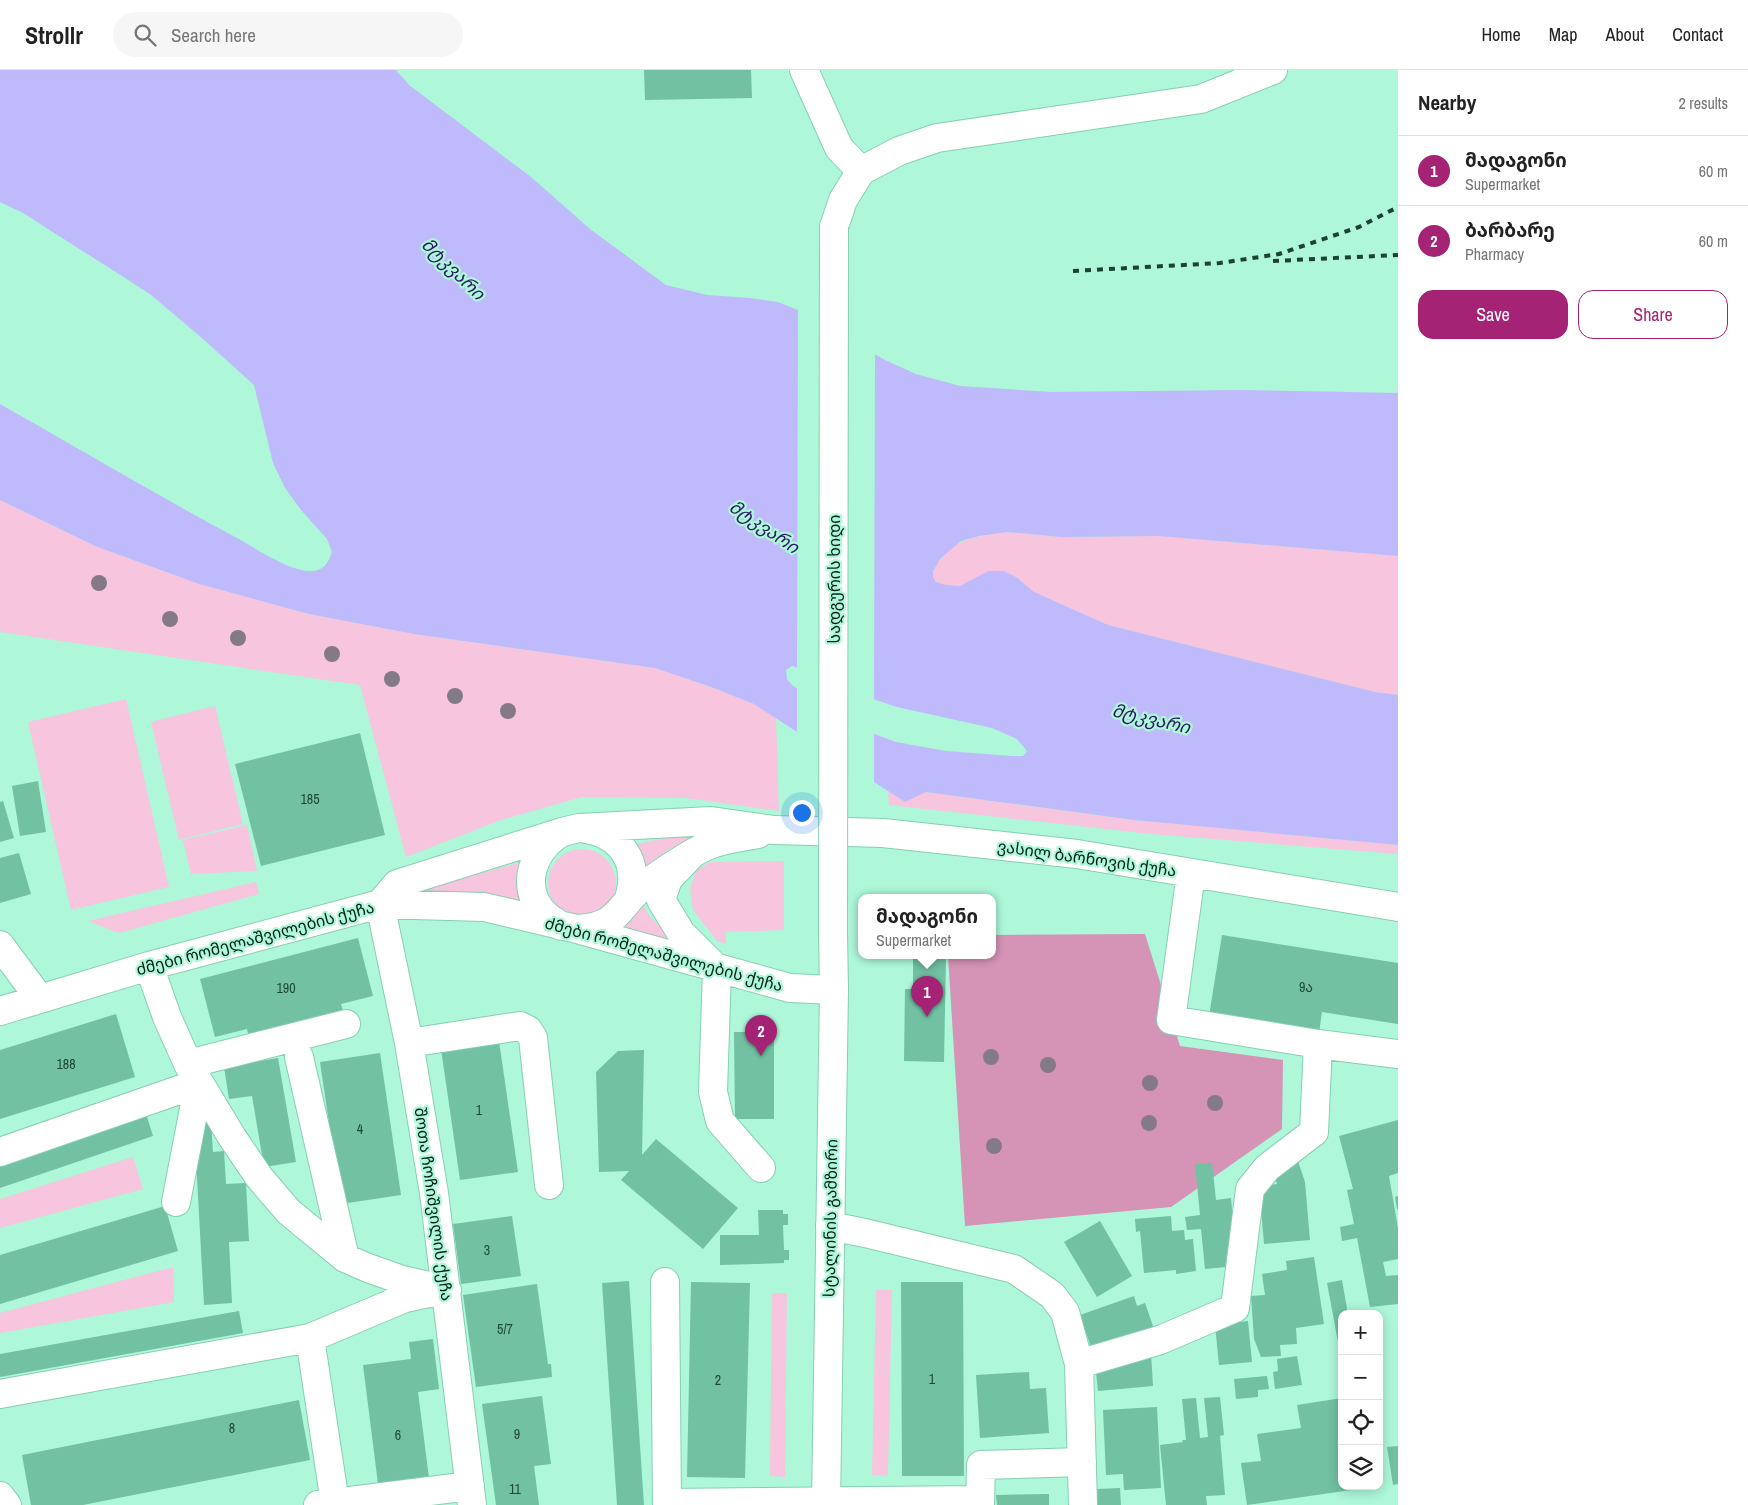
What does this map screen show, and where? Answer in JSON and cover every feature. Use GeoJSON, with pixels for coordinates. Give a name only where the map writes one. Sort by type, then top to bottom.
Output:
{"type":"FeatureCollection","features":[{"type":"Feature","properties":{"kind":"street"},"geometry":{"type":"LineString","coordinates":[[804,70],[839,148],[862,171],[899,151],[937,138],[1201,99],[1273,70]]}},
{"type":"Feature","properties":{"kind":"street","name":"სადგურის ხიდი"},"geometry":{"type":"LineString","coordinates":[[833,932],[834,227],[842,200],[862,171]]}},
{"type":"Feature","properties":{"kind":"street","name":"ვასილ ბარნოვის ქუჩა"},"geometry":{"type":"LineString","coordinates":[[380,904],[397,884],[571,830],[711,821],[774,830],[882,833],[1077,854],[1398,907]]}},
{"type":"Feature","properties":{"kind":"street"},"geometry":{"type":"LineString","coordinates":[[642,887],[620,912],[608,922],[593,929],[569,928],[547,916],[537,903],[532,887],[532,870],[538,854],[548,841],[571,830],[597,830],[613,838],[624,851],[642,887],[681,933],[717,970],[713,1092],[720,1121],[761,1168]]}},
{"type":"Feature","properties":{"kind":"street","name":"ვასილ ბარნოვის ქუჩა"},"geometry":{"type":"LineString","coordinates":[[642,887],[668,879],[691,855],[710,844],[774,830]]}},
{"type":"Feature","properties":{"kind":"street"},"geometry":{"type":"LineString","coordinates":[[1191,873],[1170,1020],[1318,1044],[1398,1054]]}},
{"type":"Feature","properties":{"kind":"street","name":"ძმები რომელაშვილების ქუჩა"},"geometry":{"type":"LineString","coordinates":[[0,1011],[149,966],[380,904],[484,907],[790,988],[834,990]]}},
{"type":"Feature","properties":{"kind":"street","name":"შოთა ჩოჩიშვილის ქუჩა"},"geometry":{"type":"LineString","coordinates":[[380,904],[409,1042],[434,1193],[471,1495]]}},
{"type":"Feature","properties":{"kind":"street","name":"სტალინის გამზირი"},"geometry":{"type":"LineString","coordinates":[[826,1503],[834,990],[833,932]]}},
{"type":"Feature","properties":{"kind":"street"},"geometry":{"type":"LineString","coordinates":[[0,945],[40,998]]}},
{"type":"Feature","properties":{"kind":"street"},"geometry":{"type":"LineString","coordinates":[[149,966],[167,1017],[194,1074],[259,1177],[289,1212],[345,1258],[402,1280],[447,1290]]}},
{"type":"Feature","properties":{"kind":"street"},"geometry":{"type":"LineString","coordinates":[[0,1152],[194,1074],[346,1024]]}},
{"type":"Feature","properties":{"kind":"street"},"geometry":{"type":"LineString","coordinates":[[409,1042],[520,1026],[528,1030],[533,1038],[549,1185]]}},
{"type":"Feature","properties":{"kind":"street"},"geometry":{"type":"LineString","coordinates":[[1079,1364],[1160,1340],[1235,1308],[1250,1189],[1267,1168],[1314,1132],[1318,1044]]}},
{"type":"Feature","properties":{"kind":"street"},"geometry":{"type":"LineString","coordinates":[[299,1057],[345,1258]]}},
{"type":"Feature","properties":{"kind":"street"},"geometry":{"type":"LineString","coordinates":[[176,1202],[194,1074]]}},
{"type":"Feature","properties":{"kind":"street"},"geometry":{"type":"LineString","coordinates":[[830,1226],[1014,1269],[1052,1295],[1065,1312],[1079,1364],[1083,1505]]}},
{"type":"Feature","properties":{"kind":"street"},"geometry":{"type":"LineString","coordinates":[[664,1282],[667,1504],[980,1503],[981,1465],[1082,1462]]}},
{"type":"Feature","properties":{"kind":"street"},"geometry":{"type":"LineString","coordinates":[[0,1394],[310,1338],[405,1298],[447,1290]]}},
{"type":"Feature","properties":{"kind":"street"},"geometry":{"type":"LineString","coordinates":[[310,1338],[326,1504],[471,1495]]}},
{"type":"Feature","properties":{"kind":"street"},"geometry":{"type":"LineString","coordinates":[[0,1496],[7,1505]]}},
{"type":"Feature","properties":{"kind":"shaded area"},"geometry":{"type":"Polygon","coordinates":[[[0,500],[95,546],[199,584],[309,614],[414,634],[655,668],[754,704],[776,716],[779,811],[686,798],[582,797],[501,820],[406,857],[360,685],[0,632],[0,500]]]}},
{"type":"Feature","properties":{"kind":"shaded area"},"geometry":{"type":"Polygon","coordinates":[[[1007,532],[1061,537],[1159,536],[1398,556],[1398,695],[1375,692],[1108,625],[1034,592],[1016,577],[973,579],[960,586],[946,585],[934,580],[934,569],[951,549],[977,537],[1007,532]]]}},
{"type":"Feature","properties":{"kind":"shaded area"},"geometry":{"type":"Polygon","coordinates":[[[126,699],[169,887],[71,910],[28,722],[126,699]]]}},
{"type":"Feature","properties":{"kind":"shaded area"},"geometry":{"type":"Polygon","coordinates":[[[215,706],[243,824],[179,840],[151,722],[215,706]]]}},
{"type":"Feature","properties":{"kind":"shaded area"},"geometry":{"type":"Polygon","coordinates":[[[888,791],[905,802],[925,792],[1134,820],[1398,845],[1398,854],[1151,834],[889,805],[888,791]]]}},
{"type":"Feature","properties":{"kind":"shaded area"},"geometry":{"type":"Polygon","coordinates":[[[247,825],[257,871],[191,874],[183,840],[247,825]]]}},
{"type":"Feature","properties":{"kind":"shaded area"},"geometry":{"type":"Polygon","coordinates":[[[711,835],[671,848],[646,866],[642,854],[632,845],[665,838],[711,835]]]}},
{"type":"Feature","properties":{"kind":"shaded area"},"geometry":{"type":"Polygon","coordinates":[[[575,849],[589,849],[601,854],[611,864],[616,876],[616,890],[611,902],[601,912],[589,917],[575,917],[563,912],[553,902],[548,890],[548,876],[553,864],[563,854],[575,849]]]}},
{"type":"Feature","properties":{"kind":"shaded area"},"geometry":{"type":"Polygon","coordinates":[[[529,860],[530,908],[399,898],[435,886],[529,860]]]}},
{"type":"Feature","properties":{"kind":"shaded area"},"geometry":{"type":"Polygon","coordinates":[[[784,861],[784,930],[726,932],[726,944],[717,941],[693,910],[690,888],[696,871],[710,862],[784,861]]]}},
{"type":"Feature","properties":{"kind":"shaded area"},"geometry":{"type":"Polygon","coordinates":[[[256,882],[259,894],[119,933],[88,921],[256,882]]]}},
{"type":"Feature","properties":{"kind":"shaded area"},"geometry":{"type":"Polygon","coordinates":[[[639,896],[648,914],[676,944],[620,926],[639,896]]]}},
{"type":"Feature","properties":{"kind":"shaded area"},"geometry":{"type":"Polygon","coordinates":[[[1145,934],[1180,1046],[1283,1060],[1282,1129],[1171,1207],[965,1226],[948,959],[996,959],[996,935],[1145,934]]]}},
{"type":"Feature","properties":{"kind":"shaded area"},"geometry":{"type":"Polygon","coordinates":[[[133,1157],[143,1189],[0,1228],[0,1199],[133,1157]]]}},
{"type":"Feature","properties":{"kind":"shaded area"},"geometry":{"type":"Polygon","coordinates":[[[173,1267],[174,1302],[0,1333],[0,1313],[173,1267]]]}},
{"type":"Feature","properties":{"kind":"shaded area"},"geometry":{"type":"Polygon","coordinates":[[[876,1290],[892,1290],[888,1476],[872,1475],[876,1290]]]}},
{"type":"Feature","properties":{"kind":"shaded area"},"geometry":{"type":"Polygon","coordinates":[[[772,1293],[787,1293],[785,1477],[770,1476],[772,1293]]]}},
{"type":"Feature","properties":{"kind":"water","name":"მტკვარი"},"geometry":{"type":"Polygon","coordinates":[[[0,70],[396,70],[409,85],[531,177],[590,229],[666,285],[707,295],[778,302],[810,315],[821,324],[885,360],[916,374],[960,386],[1052,392],[1240,390],[1398,393],[1398,556],[1159,536],[1061,537],[1007,532],[961,541],[941,558],[933,571],[933,577],[936,582],[960,586],[988,571],[1004,571],[1016,577],[1034,592],[1108,625],[1375,692],[1398,695],[1398,845],[1134,820],[926,792],[905,802],[754,704],[655,668],[414,634],[309,614],[199,584],[95,546],[0,500],[0,404],[282,563],[300,570],[318,570],[327,564],[332,552],[327,539],[301,510],[285,488],[273,463],[254,385],[150,294],[23,213],[0,202],[0,70]],[[792,666],[786,670],[787,679],[792,685],[853,726],[896,742],[946,751],[1012,756],[1023,756],[1027,751],[1017,739],[992,728],[897,707],[867,697],[792,666]]]}},
{"type":"Feature","properties":{"kind":"pier"},"geometry":{"type":"Polygon","coordinates":[[[798,307],[812,312],[822,322],[875,351],[874,702],[797,670],[798,307]]]}},
{"type":"Feature","properties":{"kind":"pier"},"geometry":{"type":"Polygon","coordinates":[[[797,686],[854,724],[874,731],[874,785],[797,733],[797,686]]]}},
{"type":"Feature","properties":{"kind":"building"},"geometry":{"type":"Polygon","coordinates":[[[644,70],[751,70],[752,98],[645,100],[644,70]]]}},
{"type":"Feature","properties":{"kind":"building"},"geometry":{"type":"Polygon","coordinates":[[[360,733],[385,835],[261,866],[235,764],[360,733]]]}},
{"type":"Feature","properties":{"kind":"building"},"geometry":{"type":"Polygon","coordinates":[[[38,781],[46,832],[20,836],[12,786],[38,781]]]}},
{"type":"Feature","properties":{"kind":"building"},"geometry":{"type":"Polygon","coordinates":[[[3,801],[14,838],[0,842],[0,802],[3,801]]]}},
{"type":"Feature","properties":{"kind":"building"},"geometry":{"type":"Polygon","coordinates":[[[19,853],[31,894],[0,903],[0,858],[19,853]]]}},
{"type":"Feature","properties":{"kind":"building"},"geometry":{"type":"Polygon","coordinates":[[[1222,935],[1398,963],[1398,1024],[1322,1012],[1319,1033],[1209,1016],[1222,935]]]}},
{"type":"Feature","properties":{"kind":"building"},"geometry":{"type":"Polygon","coordinates":[[[358,938],[373,996],[341,1004],[344,1014],[249,1039],[247,1029],[215,1037],[200,979],[358,938]]]}},
{"type":"Feature","properties":{"kind":"building"},"geometry":{"type":"Polygon","coordinates":[[[913,959],[946,959],[944,1062],[904,1061],[905,989],[913,989],[913,959]]]}},
{"type":"Feature","properties":{"kind":"building"},"geometry":{"type":"Polygon","coordinates":[[[116,1014],[135,1077],[0,1119],[0,1050],[116,1014]]]}},
{"type":"Feature","properties":{"kind":"building"},"geometry":{"type":"Polygon","coordinates":[[[734,1032],[774,1032],[774,1119],[735,1119],[734,1032]]]}},
{"type":"Feature","properties":{"kind":"building"},"geometry":{"type":"Polygon","coordinates":[[[499,1041],[518,1172],[460,1180],[441,1049],[499,1041]]]}},
{"type":"Feature","properties":{"kind":"building"},"geometry":{"type":"Polygon","coordinates":[[[644,1050],[642,1155],[656,1139],[738,1208],[703,1249],[621,1180],[629,1171],[599,1172],[596,1072],[618,1051],[644,1050]]]}},
{"type":"Feature","properties":{"kind":"building"},"geometry":{"type":"Polygon","coordinates":[[[380,1053],[401,1195],[341,1204],[320,1062],[380,1053]]]}},
{"type":"Feature","properties":{"kind":"building"},"geometry":{"type":"Polygon","coordinates":[[[278,1058],[296,1162],[264,1167],[252,1096],[229,1099],[224,1067],[278,1058]]]}},
{"type":"Feature","properties":{"kind":"building"},"geometry":{"type":"Polygon","coordinates":[[[144,1107],[153,1136],[0,1188],[0,1156],[144,1107]]]}},
{"type":"Feature","properties":{"kind":"building"},"geometry":{"type":"Polygon","coordinates":[[[1398,1120],[1398,1173],[1389,1176],[1398,1228],[1398,1259],[1383,1262],[1386,1276],[1398,1275],[1398,1304],[1370,1307],[1357,1238],[1342,1241],[1340,1227],[1354,1224],[1347,1190],[1353,1189],[1339,1136],[1398,1120]]]}},
{"type":"Feature","properties":{"kind":"building"},"geometry":{"type":"Polygon","coordinates":[[[211,1121],[213,1152],[224,1151],[226,1184],[246,1183],[249,1241],[229,1242],[232,1303],[204,1305],[194,1123],[211,1121]]]}},
{"type":"Feature","properties":{"kind":"building"},"geometry":{"type":"Polygon","coordinates":[[[1298,1161],[1305,1182],[1310,1240],[1264,1244],[1259,1186],[1277,1184],[1272,1169],[1298,1161]]]}},
{"type":"Feature","properties":{"kind":"building"},"geometry":{"type":"Polygon","coordinates":[[[1212,1163],[1216,1200],[1231,1198],[1237,1266],[1205,1269],[1201,1229],[1187,1230],[1185,1217],[1200,1215],[1195,1164],[1212,1163]]]}},
{"type":"Feature","properties":{"kind":"building"},"geometry":{"type":"Polygon","coordinates":[[[1398,1196],[1398,1209],[1397,1209],[1395,1197],[1398,1196]]]}},
{"type":"Feature","properties":{"kind":"building"},"geometry":{"type":"Polygon","coordinates":[[[165,1206],[178,1251],[0,1304],[0,1255],[165,1206]]]}},
{"type":"Feature","properties":{"kind":"building"},"geometry":{"type":"Polygon","coordinates":[[[758,1210],[783,1210],[783,1214],[788,1214],[788,1225],[783,1225],[784,1250],[789,1250],[789,1260],[784,1260],[784,1263],[720,1265],[720,1235],[759,1235],[758,1210]]]}},
{"type":"Feature","properties":{"kind":"building"},"geometry":{"type":"Polygon","coordinates":[[[512,1216],[521,1276],[461,1284],[453,1224],[512,1216]]]}},
{"type":"Feature","properties":{"kind":"building"},"geometry":{"type":"Polygon","coordinates":[[[1171,1216],[1172,1231],[1184,1230],[1185,1240],[1193,1239],[1196,1271],[1176,1274],[1176,1270],[1144,1273],[1140,1231],[1136,1232],[1135,1219],[1171,1216]]]}},
{"type":"Feature","properties":{"kind":"building"},"geometry":{"type":"Polygon","coordinates":[[[1100,1221],[1132,1276],[1097,1297],[1064,1242],[1100,1221]]]}},
{"type":"Feature","properties":{"kind":"building"},"geometry":{"type":"Polygon","coordinates":[[[1314,1257],[1324,1324],[1296,1328],[1297,1344],[1280,1345],[1281,1356],[1261,1357],[1254,1339],[1251,1296],[1265,1295],[1262,1274],[1287,1270],[1286,1261],[1314,1257]]]}},
{"type":"Feature","properties":{"kind":"building"},"geometry":{"type":"Polygon","coordinates":[[[1342,1280],[1347,1310],[1338,1310],[1338,1342],[1327,1283],[1342,1280]]]}},
{"type":"Feature","properties":{"kind":"building"},"geometry":{"type":"Polygon","coordinates":[[[629,1281],[644,1505],[617,1505],[602,1283],[629,1281]]]}},
{"type":"Feature","properties":{"kind":"building"},"geometry":{"type":"Polygon","coordinates":[[[691,1282],[750,1283],[745,1478],[687,1477],[691,1282]]]}},
{"type":"Feature","properties":{"kind":"building"},"geometry":{"type":"Polygon","coordinates":[[[901,1282],[963,1282],[964,1476],[902,1476],[901,1282]]]}},
{"type":"Feature","properties":{"kind":"building"},"geometry":{"type":"Polygon","coordinates":[[[537,1284],[548,1364],[551,1364],[552,1377],[476,1387],[463,1295],[537,1284]]]}},
{"type":"Feature","properties":{"kind":"building"},"geometry":{"type":"Polygon","coordinates":[[[1134,1296],[1137,1306],[1145,1303],[1155,1332],[1093,1353],[1080,1315],[1134,1296]]]}},
{"type":"Feature","properties":{"kind":"building"},"geometry":{"type":"Polygon","coordinates":[[[239,1311],[243,1333],[0,1377],[0,1354],[239,1311]]]}},
{"type":"Feature","properties":{"kind":"building"},"geometry":{"type":"Polygon","coordinates":[[[1248,1321],[1252,1362],[1219,1365],[1215,1325],[1248,1321]]]}},
{"type":"Feature","properties":{"kind":"building"},"geometry":{"type":"Polygon","coordinates":[[[433,1339],[439,1389],[418,1392],[429,1478],[378,1484],[363,1365],[411,1359],[409,1342],[433,1339]]]}},
{"type":"Feature","properties":{"kind":"building"},"geometry":{"type":"Polygon","coordinates":[[[1151,1353],[1153,1386],[1098,1391],[1095,1363],[1151,1353]]]}},
{"type":"Feature","properties":{"kind":"building"},"geometry":{"type":"Polygon","coordinates":[[[1297,1356],[1302,1385],[1275,1389],[1273,1372],[1278,1371],[1277,1359],[1297,1356]]]}},
{"type":"Feature","properties":{"kind":"building"},"geometry":{"type":"Polygon","coordinates":[[[1029,1372],[1030,1389],[1046,1388],[1049,1433],[980,1438],[976,1375],[1029,1372]]]}},
{"type":"Feature","properties":{"kind":"building"},"geometry":{"type":"Polygon","coordinates":[[[1267,1376],[1269,1389],[1258,1390],[1258,1397],[1236,1399],[1234,1379],[1267,1376]]]}},
{"type":"Feature","properties":{"kind":"building"},"geometry":{"type":"Polygon","coordinates":[[[542,1396],[551,1464],[534,1466],[539,1505],[496,1505],[482,1404],[542,1396]]]}},
{"type":"Feature","properties":{"kind":"building"},"geometry":{"type":"Polygon","coordinates":[[[1220,1397],[1224,1435],[1220,1436],[1225,1495],[1206,1496],[1207,1505],[1166,1505],[1160,1445],[1186,1440],[1182,1399],[1196,1398],[1200,1438],[1208,1437],[1204,1398],[1220,1397]]]}},
{"type":"Feature","properties":{"kind":"building"},"geometry":{"type":"Polygon","coordinates":[[[1338,1399],[1338,1490],[1351,1490],[1247,1505],[1241,1463],[1261,1461],[1257,1434],[1301,1428],[1297,1405],[1338,1399]]]}},
{"type":"Feature","properties":{"kind":"building"},"geometry":{"type":"Polygon","coordinates":[[[299,1400],[310,1460],[83,1505],[31,1505],[22,1455],[299,1400]]]}},
{"type":"Feature","properties":{"kind":"building"},"geometry":{"type":"Polygon","coordinates":[[[1157,1407],[1161,1488],[1124,1490],[1123,1474],[1106,1475],[1103,1410],[1157,1407]]]}},
{"type":"Feature","properties":{"kind":"building"},"geometry":{"type":"Polygon","coordinates":[[[1398,1446],[1398,1484],[1393,1485],[1387,1447],[1398,1446]]]}},
{"type":"Feature","properties":{"kind":"building"},"geometry":{"type":"Polygon","coordinates":[[[1120,1488],[1121,1505],[1098,1505],[1097,1489],[1120,1488]]]}},
{"type":"Feature","properties":{"kind":"building"},"geometry":{"type":"Polygon","coordinates":[[[1049,1494],[1049,1505],[997,1505],[996,1495],[1049,1494]]]}},
{"type":"Feature","properties":{"kind":"railway"},"geometry":{"type":"LineString","coordinates":[[1073,271],[1220,263],[1279,254],[1359,227],[1398,207]]}},
{"type":"Feature","properties":{"kind":"railway"},"geometry":{"type":"LineString","coordinates":[[1273,261],[1398,255]]}},
{"type":"Feature","properties":{"kind":"place","name":"მადაგონი"},"geometry":{"type":"Point","coordinates":[927,1017]}},
{"type":"Feature","properties":{"kind":"place","name":"ბარბარე"},"geometry":{"type":"Point","coordinates":[761,1056]}}]}
